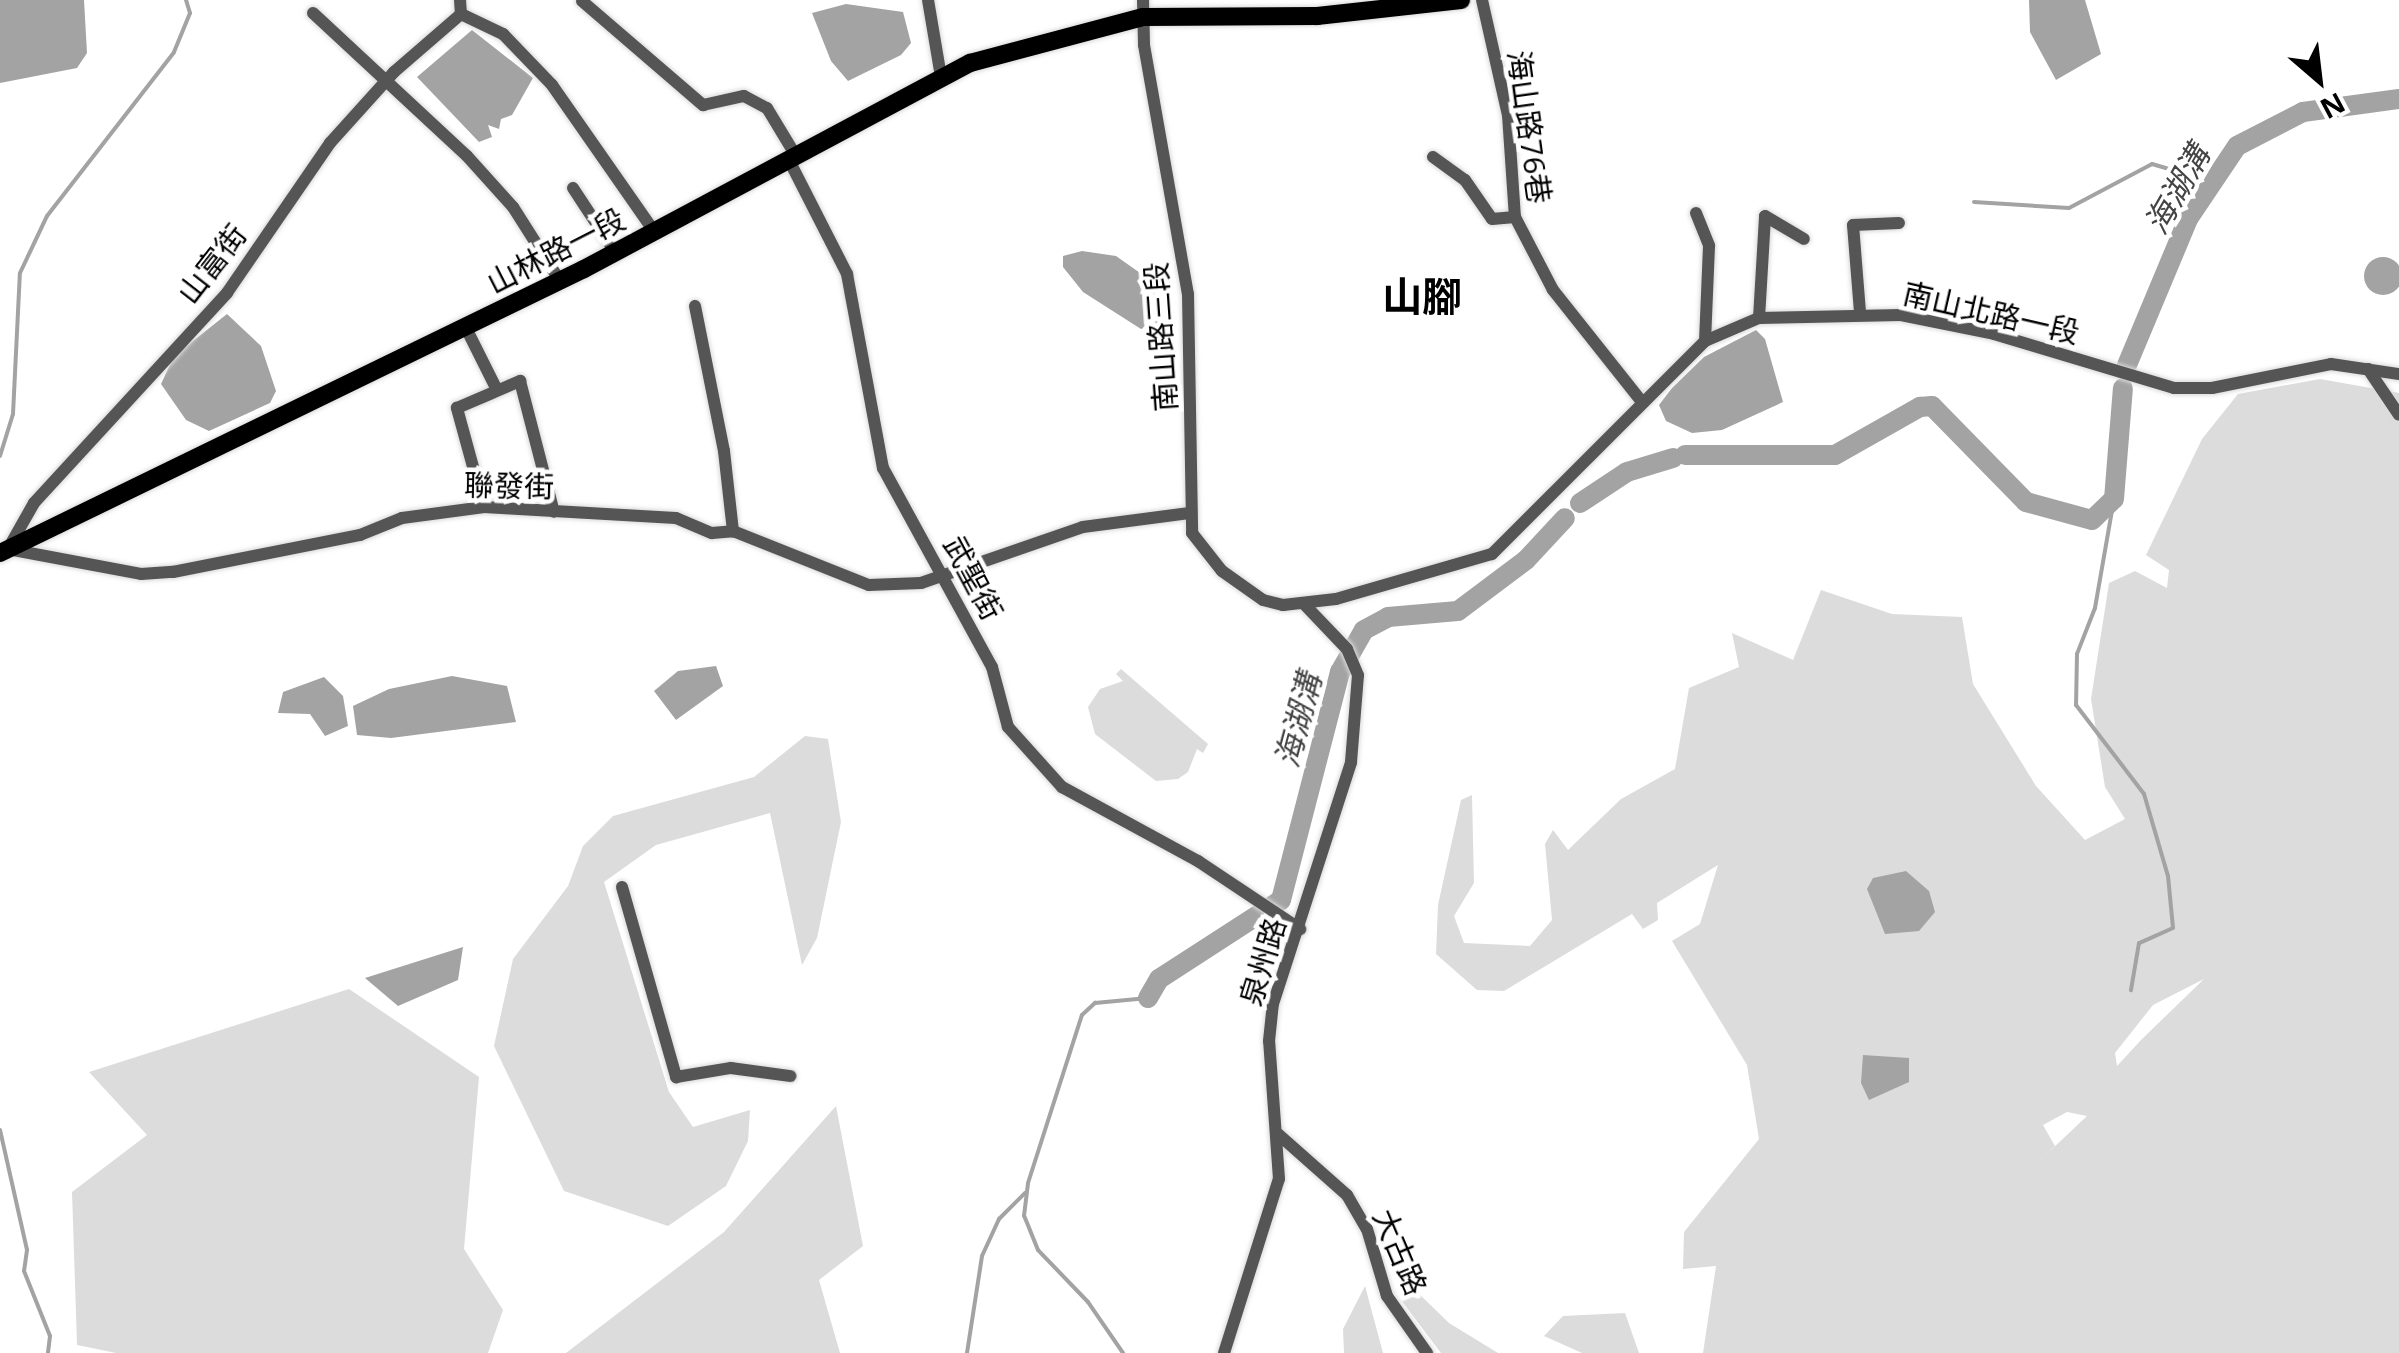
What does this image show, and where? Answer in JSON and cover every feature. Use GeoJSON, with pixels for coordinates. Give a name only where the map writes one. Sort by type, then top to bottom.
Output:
{"type":"FeatureCollection","features":[{"type":"Feature","properties":{"kind":"main road","name":"山林路一段"},"geometry":{"type":"LineString","coordinates":[[4,551],[560,281],[941,77],[980,60],[1143,9],[1317,16],[1462,0]]}},
{"type":"Feature","properties":{"kind":"street"},"geometry":{"type":"LineString","coordinates":[[928,0],[941,77]]}},
{"type":"Feature","properties":{"kind":"street","name":"海山路76巷"},"geometry":{"type":"LineString","coordinates":[[1482,0],[1508,115],[1515,217],[1553,290],[1643,402]]}},
{"type":"Feature","properties":{"kind":"street","name":"武聖街"},"geometry":{"type":"LineString","coordinates":[[582,1],[703,105],[744,96],[767,108],[847,274],[883,468],[992,668],[1008,727],[1022,748],[1088,805],[1198,862],[1300,929]]}},
{"type":"Feature","properties":{"kind":"street"},"geometry":{"type":"LineString","coordinates":[[460,7],[503,34],[552,84],[654,232]]}},
{"type":"Feature","properties":{"kind":"street","name":"山富街"},"geometry":{"type":"LineString","coordinates":[[4,551],[34,502],[226,292],[330,143],[460,7]]}},
{"type":"Feature","properties":{"kind":"street","name":"南山路三段"},"geometry":{"type":"LineString","coordinates":[[1143,9],[1188,294],[1192,533],[1222,571],[1263,600],[1304,604]]}},
{"type":"Feature","properties":{"kind":"street"},"geometry":{"type":"LineString","coordinates":[[313,14],[387,80],[514,206],[560,281]]}},
{"type":"Feature","properties":{"kind":"street"},"geometry":{"type":"LineString","coordinates":[[1433,157],[1465,180],[1492,220],[1515,217]]}},
{"type":"Feature","properties":{"kind":"street"},"geometry":{"type":"LineString","coordinates":[[573,188],[615,252]]}},
{"type":"Feature","properties":{"kind":"street"},"geometry":{"type":"LineString","coordinates":[[1696,213],[1708,246],[1705,341]]}},
{"type":"Feature","properties":{"kind":"street"},"geometry":{"type":"LineString","coordinates":[[1759,318],[1765,216],[1804,239]]}},
{"type":"Feature","properties":{"kind":"street"},"geometry":{"type":"LineString","coordinates":[[1860,312],[1853,225],[1899,223]]}},
{"type":"Feature","properties":{"kind":"street"},"geometry":{"type":"LineString","coordinates":[[695,306],[721,432],[732,531]]}},
{"type":"Feature","properties":{"kind":"street","name":"南山北路一段"},"geometry":{"type":"LineString","coordinates":[[1304,604],[1428,576],[1492,554],[1705,341],[1759,318],[1860,312],[1994,334],[2174,388],[2212,388],[2331,364],[2395,373]]}},
{"type":"Feature","properties":{"kind":"street"},"geometry":{"type":"LineString","coordinates":[[466,328],[497,390]]}},
{"type":"Feature","properties":{"kind":"street"},"geometry":{"type":"LineString","coordinates":[[2368,369],[2399,415]]}},
{"type":"Feature","properties":{"kind":"street"},"geometry":{"type":"LineString","coordinates":[[2395,373],[2399,391]]}},
{"type":"Feature","properties":{"kind":"street"},"geometry":{"type":"LineString","coordinates":[[484,507],[457,408],[520,381],[554,512]]}},
{"type":"Feature","properties":{"kind":"street","name":"聯發街"},"geometry":{"type":"LineString","coordinates":[[4,551],[141,574],[172,572],[274,547],[343,539],[402,518],[484,507],[676,518],[712,533],[732,531],[869,585],[922,583],[1083,528],[1189,513]]}},
{"type":"Feature","properties":{"kind":"street","name":"泉州路"},"geometry":{"type":"LineString","coordinates":[[1224,1353],[1270,1220],[1278,1134],[1269,1028],[1347,787],[1358,675],[1350,654],[1304,604]]}},
{"type":"Feature","properties":{"kind":"street"},"geometry":{"type":"LineString","coordinates":[[622,887],[676,1077],[731,1068],[790,1076]]}},
{"type":"Feature","properties":{"kind":"street","name":"大古路"},"geometry":{"type":"LineString","coordinates":[[1278,1134],[1347,1196],[1367,1229],[1386,1296],[1427,1353]]}},
{"type":"Feature","properties":{"kind":"shaded area"},"geometry":{"type":"Polygon","coordinates":[[[0,0],[84,0],[87,53],[77,68],[0,83],[0,0]]]}},
{"type":"Feature","properties":{"kind":"shaded area"},"geometry":{"type":"Polygon","coordinates":[[[2029,0],[2085,0],[2101,54],[2056,80],[2030,32],[2029,0]]]}},
{"type":"Feature","properties":{"kind":"shaded area"},"geometry":{"type":"Polygon","coordinates":[[[846,4],[903,12],[911,43],[901,55],[848,81],[831,61],[812,13],[846,4]]]}},
{"type":"Feature","properties":{"kind":"shaded area"},"geometry":{"type":"Polygon","coordinates":[[[472,30],[533,78],[512,115],[501,119],[499,129],[488,125],[492,137],[479,142],[417,77],[472,30]]]}},
{"type":"Feature","properties":{"kind":"shaded area"},"geometry":{"type":"Polygon","coordinates":[[[1082,251],[1116,256],[1143,275],[1158,299],[1160,322],[1141,329],[1083,292],[1063,267],[1063,256],[1082,251]]]}},
{"type":"Feature","properties":{"kind":"shaded area"},"geometry":{"type":"Polygon","coordinates":[[[2383,257],[2396,263],[2402,276],[2396,289],[2383,295],[2370,289],[2364,276],[2370,263],[2383,257]]]}},
{"type":"Feature","properties":{"kind":"shaded area"},"geometry":{"type":"Polygon","coordinates":[[[227,314],[261,346],[276,391],[270,403],[209,431],[186,420],[161,384],[174,356],[227,314]]]}},
{"type":"Feature","properties":{"kind":"shaded area"},"geometry":{"type":"Polygon","coordinates":[[[1756,330],[1765,339],[1783,402],[1722,430],[1692,433],[1666,421],[1659,405],[1672,388],[1704,357],[1756,330]]]}},
{"type":"Feature","properties":{"kind":"shaded area"},"geometry":{"type":"Polygon","coordinates":[[[2320,379],[2399,393],[2399,1353],[1703,1353],[1716,1266],[1683,1269],[1684,1232],[1759,1139],[1747,1065],[1672,941],[1700,924],[1718,865],[1657,903],[1658,920],[1643,929],[1632,914],[1504,991],[1477,990],[1436,954],[1438,905],[1461,800],[1472,795],[1474,883],[1454,916],[1464,943],[1530,946],[1552,920],[1545,844],[1553,830],[1568,850],[1621,799],[1675,769],[1689,688],[1739,667],[1732,633],[1793,660],[1821,590],[1892,614],[1962,617],[1973,684],[2036,786],[2085,840],[2125,819],[2105,787],[2091,699],[2109,583],[2135,571],[2167,588],[2169,570],[2146,555],[2202,439],[2238,394],[2320,379]],[[2204,979],[2153,1005],[2115,1053],[2117,1066],[2141,1040],[2204,979]],[[2067,1112],[2043,1125],[2055,1146],[2030,1170],[2087,1116],[2067,1112]]]}},
{"type":"Feature","properties":{"kind":"shaded area"},"geometry":{"type":"Polygon","coordinates":[[[716,666],[723,686],[676,720],[654,691],[678,671],[716,666]]]}},
{"type":"Feature","properties":{"kind":"shaded area"},"geometry":{"type":"Polygon","coordinates":[[[1121,669],[1208,744],[1203,753],[1197,749],[1188,772],[1178,779],[1156,781],[1095,734],[1088,707],[1100,689],[1123,681],[1116,674],[1121,669]]]}},
{"type":"Feature","properties":{"kind":"shaded area"},"geometry":{"type":"Polygon","coordinates":[[[452,676],[507,686],[516,722],[391,738],[357,735],[353,706],[389,689],[452,676]]]}},
{"type":"Feature","properties":{"kind":"shaded area"},"geometry":{"type":"Polygon","coordinates":[[[324,677],[343,696],[348,726],[325,736],[310,714],[278,713],[283,692],[324,677]]]}},
{"type":"Feature","properties":{"kind":"shaded area"},"geometry":{"type":"Polygon","coordinates":[[[805,736],[828,739],[841,822],[817,938],[802,965],[770,813],[656,845],[604,882],[669,1092],[693,1127],[750,1110],[748,1141],[726,1186],[668,1226],[564,1191],[494,1046],[513,959],[568,886],[583,846],[613,816],[754,777],[805,736]]]}},
{"type":"Feature","properties":{"kind":"shaded area"},"geometry":{"type":"Polygon","coordinates":[[[1906,871],[1929,891],[1935,912],[1919,931],[1885,934],[1867,889],[1873,878],[1906,871]]]}},
{"type":"Feature","properties":{"kind":"shaded area"},"geometry":{"type":"Polygon","coordinates":[[[463,947],[458,980],[398,1006],[365,978],[463,947]]]}},
{"type":"Feature","properties":{"kind":"shaded area"},"geometry":{"type":"Polygon","coordinates":[[[349,989],[479,1077],[464,1249],[503,1310],[488,1353],[116,1353],[77,1345],[72,1192],[147,1135],[89,1072],[349,989]]]}},
{"type":"Feature","properties":{"kind":"shaded area"},"geometry":{"type":"Polygon","coordinates":[[[1863,1055],[1909,1058],[1909,1082],[1869,1100],[1861,1083],[1863,1055]]]}},
{"type":"Feature","properties":{"kind":"shaded area"},"geometry":{"type":"Polygon","coordinates":[[[836,1106],[863,1246],[819,1280],[840,1353],[566,1353],[724,1232],[836,1106]]]}},
{"type":"Feature","properties":{"kind":"shaded area"},"geometry":{"type":"Polygon","coordinates":[[[1365,1286],[1383,1353],[1344,1353],[1343,1329],[1365,1286]]]}},
{"type":"Feature","properties":{"kind":"shaded area"},"geometry":{"type":"Polygon","coordinates":[[[1412,1287],[1449,1323],[1498,1353],[1441,1353],[1401,1300],[1412,1287]]]}},
{"type":"Feature","properties":{"kind":"shaded area"},"geometry":{"type":"Polygon","coordinates":[[[1625,1313],[1639,1353],[1582,1353],[1544,1336],[1563,1316],[1625,1313]]]}},
{"type":"Feature","properties":{"kind":"waterway"},"geometry":{"type":"LineString","coordinates":[[0,456],[13,414],[20,273],[47,216],[174,52],[190,13],[186,0]]}},
{"type":"Feature","properties":{"kind":"waterway","name":"海湖溝"},"geometry":{"type":"LineString","coordinates":[[2127,365],[2188,219],[2237,146],[2303,112],[2399,99]]}},
{"type":"Feature","properties":{"kind":"waterway"},"geometry":{"type":"LineString","coordinates":[[1974,202],[2069,208],[2152,164],[2210,181]]}},
{"type":"Feature","properties":{"kind":"waterway","name":"海湖溝"},"geometry":{"type":"LineString","coordinates":[[1685,455],[1835,455],[1920,407],[1932,406],[2026,502],[2092,520],[2114,499],[2123,388]]}},
{"type":"Feature","properties":{"kind":"waterway","name":"海湖溝"},"geometry":{"type":"LineString","coordinates":[[1580,503],[1627,472],[1673,458]]}},
{"type":"Feature","properties":{"kind":"waterway"},"geometry":{"type":"LineString","coordinates":[[2114,499],[2095,608],[2077,654],[2076,705],[2144,794],[2168,876],[2173,928],[2139,943],[2131,990]]}},
{"type":"Feature","properties":{"kind":"waterway","name":"海湖溝"},"geometry":{"type":"LineString","coordinates":[[1148,998],[1159,979],[1281,900],[1340,672],[1364,630],[1388,617],[1458,611],[1526,560],[1565,518]]}},
{"type":"Feature","properties":{"kind":"waterway"},"geometry":{"type":"LineString","coordinates":[[1123,1353],[1088,1302],[1038,1250],[1024,1216],[1028,1183],[1082,1015],[1095,1003],[1148,998]]}},
{"type":"Feature","properties":{"kind":"waterway"},"geometry":{"type":"LineString","coordinates":[[0,1130],[27,1250],[24,1271],[50,1336],[48,1353]]}},
{"type":"Feature","properties":{"kind":"waterway"},"geometry":{"type":"LineString","coordinates":[[967,1353],[982,1256],[999,1219],[1025,1193]]}},
{"type":"Feature","properties":{"kind":"district","name":"山腳"},"geometry":{"type":"Point","coordinates":[1422,296]}}]}
